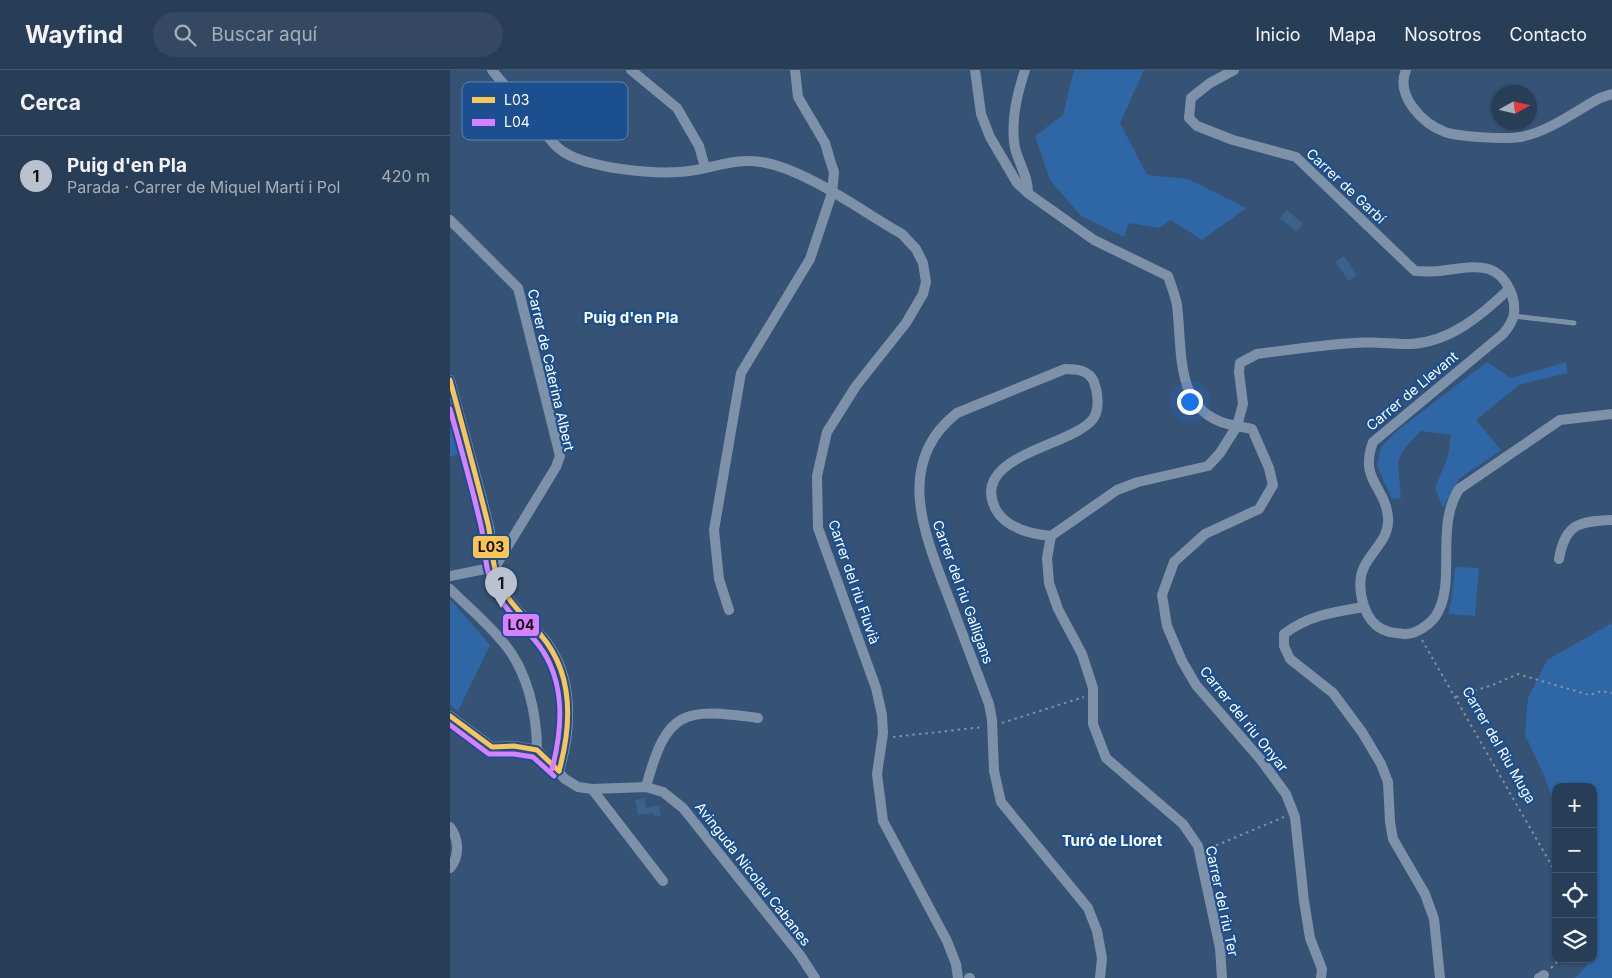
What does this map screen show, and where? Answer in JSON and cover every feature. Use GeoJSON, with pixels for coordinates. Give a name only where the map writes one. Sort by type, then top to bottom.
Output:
{"type":"FeatureCollection","features":[{"type":"Feature","properties":{"kind":"street","name":"Carrer del riu Fluvià"},"geometry":{"type":"LineString","coordinates":[[492,70],[501,82]]}},
{"type":"Feature","properties":{"kind":"street"},"geometry":{"type":"LineString","coordinates":[[631,70],[677,108],[699,146],[705,167]]}},
{"type":"Feature","properties":{"kind":"street"},"geometry":{"type":"LineString","coordinates":[[729,610],[719,579],[714,530],[742,373],[810,259],[832,193],[834,172],[825,143],[798,97],[795,70]]}},
{"type":"Feature","properties":{"kind":"street"},"geometry":{"type":"LineString","coordinates":[[975,70],[981,114],[990,137],[1017,183],[1094,240],[1168,276],[1177,304],[1181,372],[1188,390],[1200,407],[1218,423],[1236,426]]}},
{"type":"Feature","properties":{"kind":"street"},"geometry":{"type":"LineString","coordinates":[[1025,70],[1013,120],[1015,148],[1027,177],[1028,193]]}},
{"type":"Feature","properties":{"kind":"street","name":"Carrer de Garbí"},"geometry":{"type":"LineString","coordinates":[[1234,70],[1210,83],[1191,98],[1189,118],[1197,126],[1250,146],[1296,157],[1415,271],[1485,267],[1498,274],[1509,289]]}},
{"type":"Feature","properties":{"kind":"street"},"geometry":{"type":"LineString","coordinates":[[1406,70],[1405,92],[1414,110],[1429,123],[1446,132],[1501,138],[1525,136],[1600,98],[1612,94]]}},
{"type":"Feature","properties":{"kind":"street","name":"Carrer del riu Fluvià"},"geometry":{"type":"LineString","coordinates":[[550,140],[567,154],[614,168],[678,172],[735,162],[760,161],[790,169],[902,234],[916,249],[923,263],[926,282],[918,305],[856,386],[827,432],[817,476],[818,528],[876,688],[882,715],[882,739],[877,774],[883,821],[947,941],[956,964],[958,978]]}},
{"type":"Feature","properties":{"kind":"street","name":"Carrer de Caterina Albert"},"geometry":{"type":"LineString","coordinates":[[450,220],[518,288],[560,456],[556,467],[495,567]]}},
{"type":"Feature","properties":{"kind":"street"},"geometry":{"type":"LineString","coordinates":[[1051,536],[1117,490],[1138,482],[1208,466],[1220,453],[1236,426],[1243,404],[1238,372],[1240,363],[1248,357],[1257,354],[1354,342],[1410,344],[1431,341],[1452,333],[1493,305],[1509,289],[1516,307],[1514,316]]}},
{"type":"Feature","properties":{"kind":"street","name":"Carrer de Llevant"},"geometry":{"type":"LineString","coordinates":[[1364,607],[1361,580],[1364,567],[1385,538],[1388,517],[1368,466],[1373,442],[1503,334],[1514,316]]}},
{"type":"Feature","properties":{"kind":"street","name":"Carrer del riu Galligans"},"geometry":{"type":"LineString","coordinates":[[1051,536],[1027,533],[1007,522],[995,508],[992,491],[997,475],[1010,462],[1079,430],[1093,419],[1097,408],[1098,392],[1092,377],[1078,369],[1065,369],[957,413],[943,425],[932,439],[920,472],[919,501],[926,537],[989,704],[994,771],[1001,802],[1088,908],[1097,932],[1102,958],[1100,978]]}},
{"type":"Feature","properties":{"kind":"street"},"geometry":{"type":"LineString","coordinates":[[450,380],[489,530],[495,567],[508,598],[552,651],[561,672],[569,712],[566,748],[558,771]]}},
{"type":"Feature","properties":{"kind":"street"},"geometry":{"type":"LineString","coordinates":[[1440,978],[1434,919],[1425,894],[1393,839],[1390,822],[1388,782],[1381,764],[1362,732],[1333,693],[1290,659],[1284,646],[1284,634],[1299,623],[1320,614],[1364,607],[1377,626],[1390,633],[1410,634],[1417,631],[1434,618],[1443,600],[1448,516],[1452,501],[1459,489],[1560,420],[1612,414]]}},
{"type":"Feature","properties":{"kind":"street","name":"Carrer del riu Onyar"},"geometry":{"type":"LineString","coordinates":[[1236,426],[1252,429],[1269,468],[1273,486],[1259,509],[1205,534],[1174,562],[1162,595],[1167,626],[1182,661],[1196,686],[1238,737],[1261,760],[1286,794],[1294,813],[1310,938],[1322,969],[1321,978]]}},
{"type":"Feature","properties":{"kind":"street"},"geometry":{"type":"LineString","coordinates":[[1560,558],[1562,541],[1571,529],[1586,520],[1612,520]]}},
{"type":"Feature","properties":{"kind":"street","name":"Carrer del riu Ter"},"geometry":{"type":"LineString","coordinates":[[1051,536],[1047,558],[1049,583],[1058,609],[1082,654],[1093,688],[1092,724],[1106,758],[1183,824],[1198,846],[1220,948],[1222,978]]}},
{"type":"Feature","properties":{"kind":"street"},"geometry":{"type":"LineString","coordinates":[[450,576],[495,567]]}},
{"type":"Feature","properties":{"kind":"street"},"geometry":{"type":"LineString","coordinates":[[450,589],[504,642],[516,662],[534,715],[537,750],[514,746],[492,747],[450,716]]}},
{"type":"Feature","properties":{"kind":"street"},"geometry":{"type":"LineString","coordinates":[[646,787],[652,766],[669,729],[683,717],[697,713],[720,713],[758,718]]}},
{"type":"Feature","properties":{"kind":"street","name":"Avinguda Nicolau Cabanes"},"geometry":{"type":"LineString","coordinates":[[537,750],[558,771],[578,787],[592,789],[646,787],[663,792],[683,808],[815,978]]}},
{"type":"Feature","properties":{"kind":"street"},"geometry":{"type":"LineString","coordinates":[[592,789],[664,881]]}},
{"type":"Feature","properties":{"kind":"street"},"geometry":{"type":"LineString","coordinates":[[450,827],[457,844],[456,859],[450,868]]}},
{"type":"Feature","properties":{"kind":"lane"},"geometry":{"type":"LineString","coordinates":[[1514,316],[1574,323]]}},
{"type":"Feature","properties":{"kind":"path","name":"Carrer del Riu Muga"},"geometry":{"type":"LineString","coordinates":[[1417,631],[1552,866]]}},
{"type":"Feature","properties":{"kind":"path"},"geometry":{"type":"LineString","coordinates":[[1456,697],[1518,674],[1589,694],[1602,691],[1612,693]]}},
{"type":"Feature","properties":{"kind":"path"},"geometry":{"type":"LineString","coordinates":[[882,739],[992,726],[1093,694]]}},
{"type":"Feature","properties":{"kind":"path"},"geometry":{"type":"LineString","coordinates":[[1199,853],[1294,813]]}},
{"type":"Feature","properties":{"kind":"shaded area"},"geometry":{"type":"Polygon","coordinates":[[[1074,70],[1144,70],[1120,123],[1147,175],[1188,179],[1246,208],[1202,240],[1171,220],[1159,228],[1129,223],[1124,237],[1081,216],[1050,180],[1035,136],[1063,115],[1074,70]]]}},
{"type":"Feature","properties":{"kind":"shaded area"},"geometry":{"type":"Polygon","coordinates":[[[1287,210],[1303,224],[1296,232],[1280,218],[1287,210]]]}},
{"type":"Feature","properties":{"kind":"shaded area"},"geometry":{"type":"Polygon","coordinates":[[[1344,256],[1357,275],[1349,281],[1335,262],[1344,256]]]}},
{"type":"Feature","properties":{"kind":"shaded area"},"geometry":{"type":"Polygon","coordinates":[[[1487,362],[1511,378],[1566,362],[1567,373],[1519,385],[1476,420],[1501,450],[1459,479],[1443,508],[1435,488],[1448,456],[1451,435],[1421,431],[1401,454],[1398,467],[1401,498],[1392,499],[1377,466],[1381,447],[1398,430],[1487,362]]]}},
{"type":"Feature","properties":{"kind":"shaded area"},"geometry":{"type":"Polygon","coordinates":[[[450,408],[461,453],[450,457],[450,408]]]}},
{"type":"Feature","properties":{"kind":"shaded area"},"geometry":{"type":"Polygon","coordinates":[[[1455,567],[1479,568],[1475,616],[1448,614],[1452,598],[1455,567]]]}},
{"type":"Feature","properties":{"kind":"shaded area"},"geometry":{"type":"Polygon","coordinates":[[[450,599],[490,645],[458,711],[450,705],[450,599]]]}},
{"type":"Feature","properties":{"kind":"shaded area"},"geometry":{"type":"Polygon","coordinates":[[[1612,623],[1612,978],[1575,978],[1587,963],[1597,963],[1597,783],[1552,783],[1552,797],[1525,735],[1528,698],[1547,660],[1612,623]]]}},
{"type":"Feature","properties":{"kind":"shaded area"},"geometry":{"type":"Polygon","coordinates":[[[644,798],[646,808],[659,805],[661,816],[655,817],[654,813],[638,815],[635,800],[644,798]]]}},
{"type":"Feature","properties":{"kind":"transit line","name":"L03"},"geometry":{"type":"LineString","coordinates":[[450,380],[488,524],[494,563],[500,585],[521,614],[551,649],[559,665],[564,682],[568,717],[559,771]]}},
{"type":"Feature","properties":{"kind":"transit line","name":"L04"},"geometry":{"type":"LineString","coordinates":[[450,409],[481,526],[487,566],[493,587],[503,603],[543,651],[556,683],[560,717],[559,734],[552,769]]}},
{"type":"Feature","properties":{"kind":"transit line","name":"L03"},"geometry":{"type":"LineString","coordinates":[[450,716],[492,747],[514,746],[537,750],[559,771]]}},
{"type":"Feature","properties":{"kind":"transit line","name":"L04"},"geometry":{"type":"LineString","coordinates":[[450,725],[489,754],[514,754],[533,757],[554,776]]}},
{"type":"Feature","properties":{"kind":"place","name":"Puig d'en Pla"},"geometry":{"type":"Point","coordinates":[501,608]}},
{"type":"Feature","properties":{"kind":"district","name":"Puig d'en Pla"},"geometry":{"type":"Point","coordinates":[631,318]}},
{"type":"Feature","properties":{"kind":"district","name":"Turó de Lloret"},"geometry":{"type":"Point","coordinates":[1112,841]}}]}
